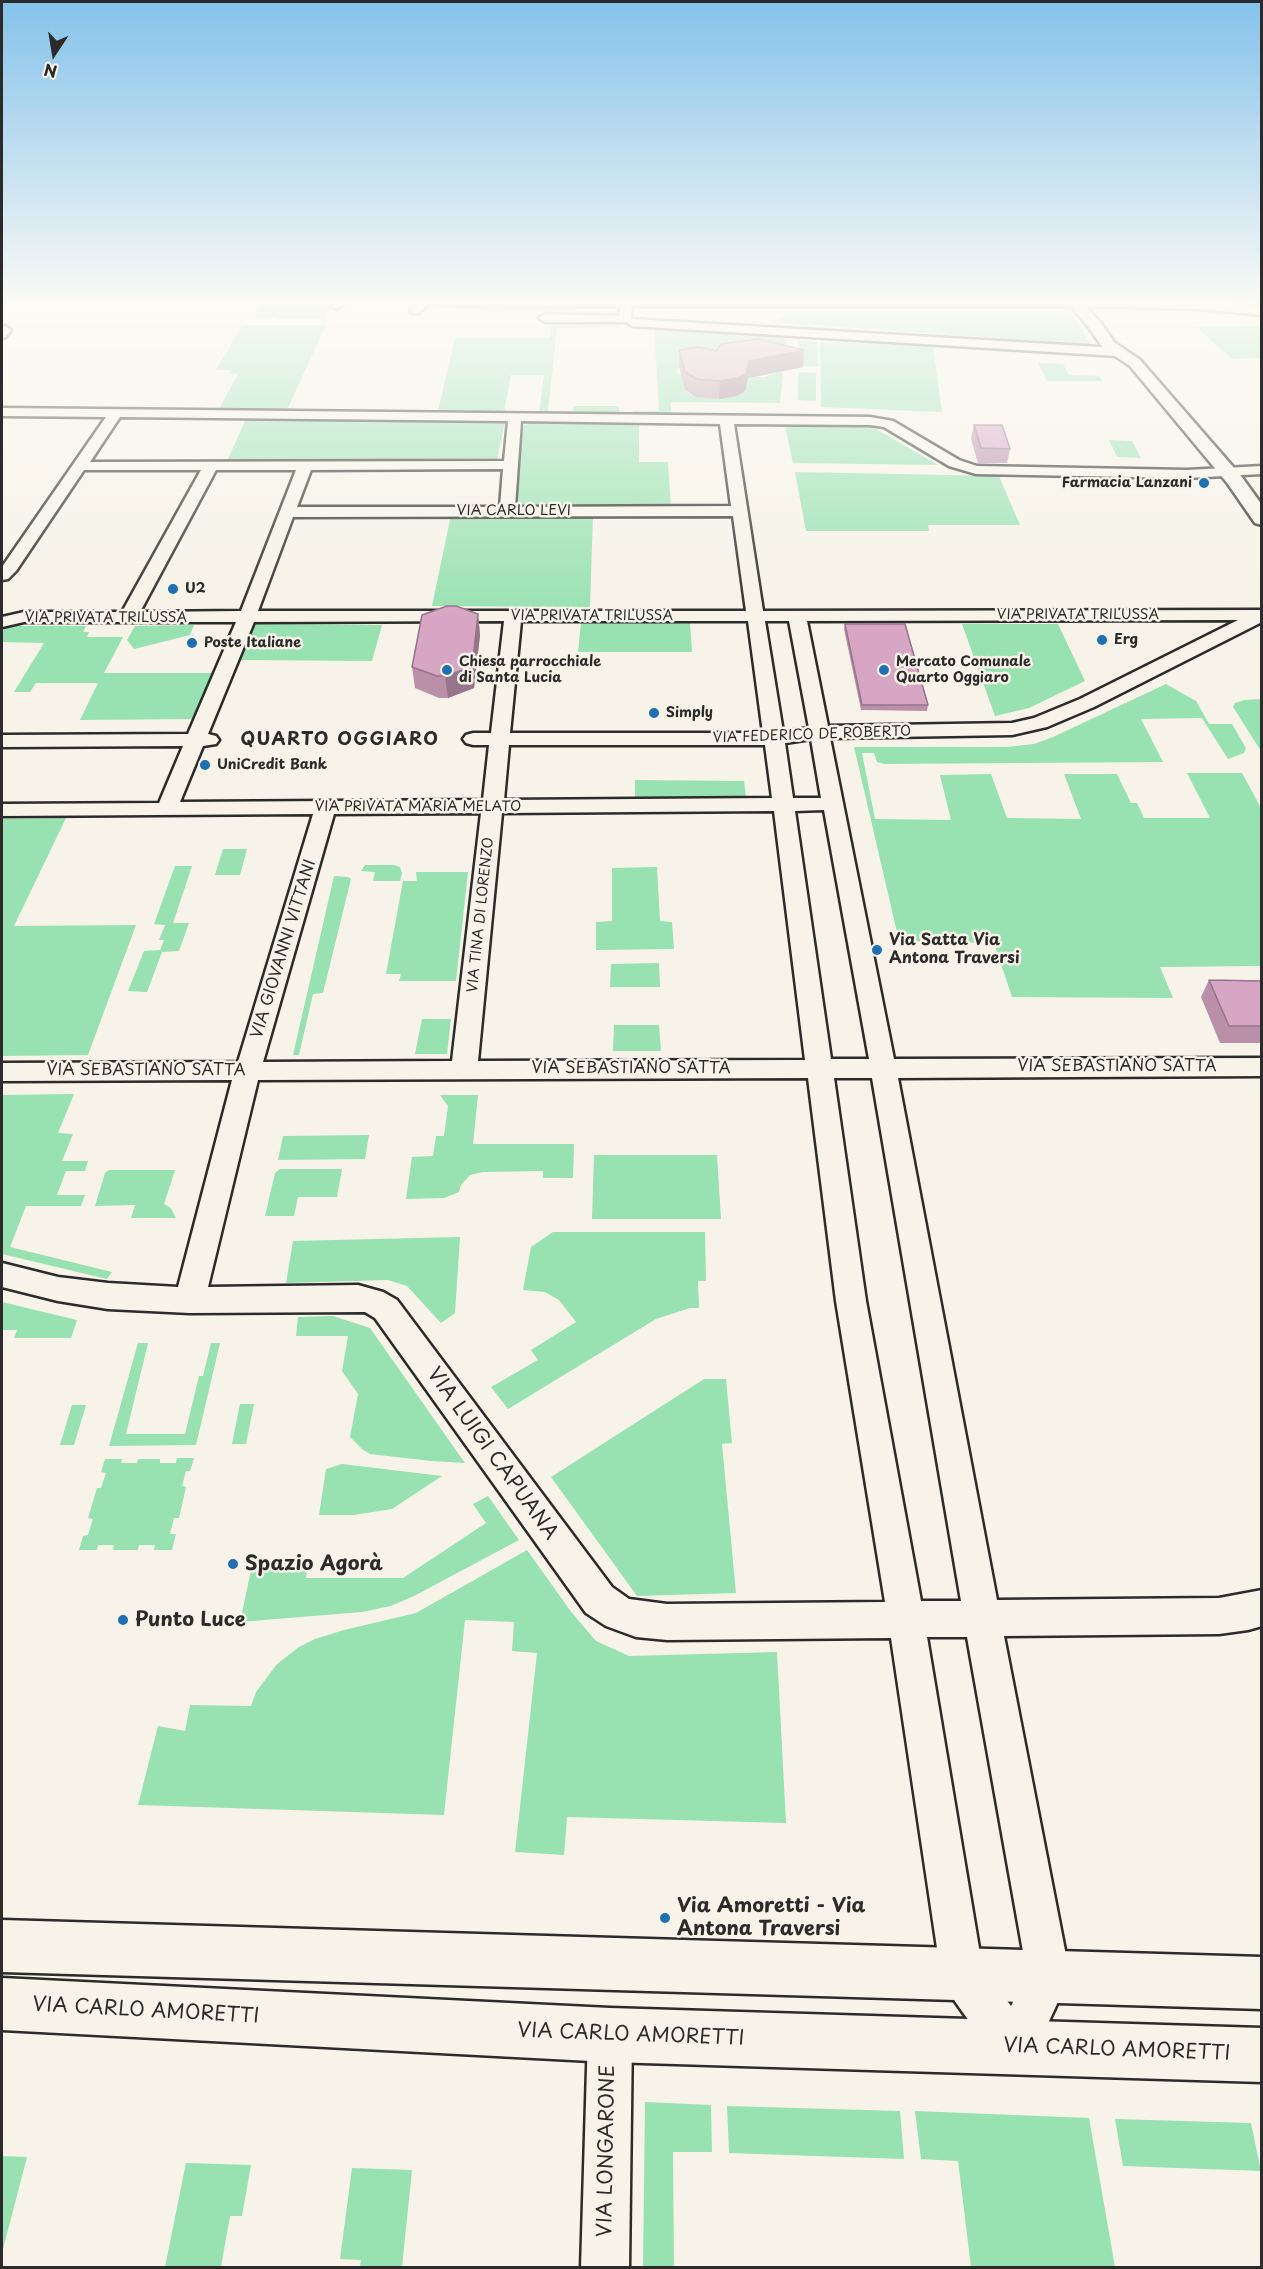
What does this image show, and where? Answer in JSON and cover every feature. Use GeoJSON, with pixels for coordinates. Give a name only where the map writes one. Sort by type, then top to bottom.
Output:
{"type":"FeatureCollection","features":[{"type":"Feature","properties":{"kind":"street"},"geometry":{"type":"LineString","coordinates":[[1172,406],[1229,473],[1262,519]]}},
{"type":"Feature","properties":{"kind":"street"},"geometry":{"type":"LineString","coordinates":[[2,412],[879,421],[888,424],[954,464],[976,470],[1187,474],[1262,470]]}},
{"type":"Feature","properties":{"kind":"street"},"geometry":{"type":"LineString","coordinates":[[2,612],[9,583],[6,571],[116,413]]}},
{"type":"Feature","properties":{"kind":"street"},"geometry":{"type":"LineString","coordinates":[[507,511],[515,417]]}},
{"type":"Feature","properties":{"kind":"street"},"geometry":{"type":"LineString","coordinates":[[726,419],[774,738],[851,1301],[906,1619],[962,1975],[1014,2046],[1049,1976],[883,1068],[797,616]]}},
{"type":"Feature","properties":{"kind":"street"},"geometry":{"type":"LineString","coordinates":[[80,466],[511,465]]}},
{"type":"Feature","properties":{"kind":"street"},"geometry":{"type":"LineString","coordinates":[[128,617],[212,466]]}},
{"type":"Feature","properties":{"kind":"street"},"geometry":{"type":"LineString","coordinates":[[167,809],[202,740],[305,466]]}},
{"type":"Feature","properties":{"kind":"street","name":"VIA CARLO LEVI"},"geometry":{"type":"LineString","coordinates":[[288,512],[740,511]]}},
{"type":"Feature","properties":{"kind":"street","name":"VIA PRIVATA TRILUSSA"},"geometry":{"type":"LineString","coordinates":[[2,612],[24,617],[1184,615]]}},
{"type":"Feature","properties":{"kind":"street"},"geometry":{"type":"LineString","coordinates":[[1184,615],[1205,626],[1207,632],[1204,644]]}},
{"type":"Feature","properties":{"kind":"street","name":"VIA FEDERICO DE ROBERTO"},"geometry":{"type":"LineString","coordinates":[[1184,615],[1262,616]]}},
{"type":"Feature","properties":{"kind":"street","name":"VIA TINA DI LORENZO"},"geometry":{"type":"LineString","coordinates":[[464,1070],[513,616]]}},
{"type":"Feature","properties":{"kind":"street","name":"VIA FEDERICO DE ROBERTO"},"geometry":{"type":"LineString","coordinates":[[473,739],[774,738],[820,732],[977,732],[1012,729],[1040,723],[1087,703],[1262,616]]}},
{"type":"Feature","properties":{"kind":"street"},"geometry":{"type":"LineString","coordinates":[[2,741],[202,740]]}},
{"type":"Feature","properties":{"kind":"street","name":"VIA PRIVATA MARIA MELATO"},"geometry":{"type":"LineString","coordinates":[[2,810],[834,804]]}},
{"type":"Feature","properties":{"kind":"street","name":"VIA GIOVANNI VITTANI"},"geometry":{"type":"LineString","coordinates":[[190,1300],[248,1070],[326,807]]}},
{"type":"Feature","properties":{"kind":"street","name":"VIA SEBASTIANO SATTA"},"geometry":{"type":"LineString","coordinates":[[2,1072],[1262,1067]]}},
{"type":"Feature","properties":{"kind":"street","name":"VIA LUIGI CAPUANA"},"geometry":{"type":"LineString","coordinates":[[2,1275],[79,1292],[190,1300],[358,1298],[372,1301],[386,1309],[599,1600],[636,1619],[667,1622],[1219,1616],[1262,1608]]}},
{"type":"Feature","properties":{"kind":"street"},"geometry":{"type":"LineString","coordinates":[[2,1947],[1262,1983]]}},
{"type":"Feature","properties":{"kind":"street","name":"VIA CARLO AMORETTI"},"geometry":{"type":"LineString","coordinates":[[2,2004],[610,2035],[1262,2055]]}},
{"type":"Feature","properties":{"kind":"street","name":"VIA LONGARONE"},"geometry":{"type":"LineString","coordinates":[[605,2268],[610,2035]]}},
{"type":"Feature","properties":{"kind":"green space"},"geometry":{"type":"Polygon","coordinates":[[[221,406],[289,406],[287,410],[219,409],[221,406]]]}},
{"type":"Feature","properties":{"kind":"green space"},"geometry":{"type":"Polygon","coordinates":[[[439,406],[505,406],[504,412],[438,411],[439,406]]]}},
{"type":"Feature","properties":{"kind":"green space"},"geometry":{"type":"Polygon","coordinates":[[[540,406],[549,406],[548,411],[573,412],[574,406],[619,407],[619,413],[539,413],[540,406]]]}},
{"type":"Feature","properties":{"kind":"green space"},"geometry":{"type":"Polygon","coordinates":[[[659,406],[671,406],[671,414],[633,414],[633,411],[659,411],[659,406]]]}},
{"type":"Feature","properties":{"kind":"green space"},"geometry":{"type":"Polygon","coordinates":[[[941,406],[942,412],[821,407],[941,406]]]}},
{"type":"Feature","properties":{"kind":"green space"},"geometry":{"type":"Polygon","coordinates":[[[246,419],[505,422],[497,461],[227,461],[246,419]]]}},
{"type":"Feature","properties":{"kind":"green space"},"geometry":{"type":"Polygon","coordinates":[[[530,423],[639,424],[639,462],[668,462],[671,509],[518,508],[519,428],[530,423]]]}},
{"type":"Feature","properties":{"kind":"green space"},"geometry":{"type":"Polygon","coordinates":[[[785,426],[873,427],[938,465],[793,463],[785,426]]]}},
{"type":"Feature","properties":{"kind":"green space"},"geometry":{"type":"Polygon","coordinates":[[[1109,440],[1132,441],[1141,458],[1117,457],[1109,440]]]}},
{"type":"Feature","properties":{"kind":"green space"},"geometry":{"type":"Polygon","coordinates":[[[795,472],[999,476],[1020,525],[928,525],[929,531],[806,531],[795,472]]]}},
{"type":"Feature","properties":{"kind":"green space"},"geometry":{"type":"Polygon","coordinates":[[[451,515],[593,515],[590,607],[432,606],[451,515]]]}},
{"type":"Feature","properties":{"kind":"green space"},"geometry":{"type":"Polygon","coordinates":[[[581,623],[690,623],[692,652],[578,652],[581,623]]]}},
{"type":"Feature","properties":{"kind":"green space"},"geometry":{"type":"Polygon","coordinates":[[[254,624],[382,625],[372,661],[240,660],[254,624]]]}},
{"type":"Feature","properties":{"kind":"green space"},"geometry":{"type":"Polygon","coordinates":[[[962,624],[1058,624],[1085,681],[1029,708],[995,716],[962,624]]]}},
{"type":"Feature","properties":{"kind":"green space"},"geometry":{"type":"Polygon","coordinates":[[[194,625],[190,635],[134,649],[127,640],[135,626],[194,625]]]}},
{"type":"Feature","properties":{"kind":"green space"},"geometry":{"type":"Polygon","coordinates":[[[6,626],[86,626],[83,632],[89,632],[87,637],[123,637],[104,673],[214,673],[195,719],[80,720],[98,683],[36,683],[30,692],[14,692],[44,643],[2,642],[2,633],[6,626]]]}},
{"type":"Feature","properties":{"kind":"green space"},"geometry":{"type":"Polygon","coordinates":[[[1166,684],[1196,701],[1209,724],[1232,724],[1246,748],[1244,753],[1228,759],[1202,718],[1141,719],[1163,762],[884,764],[877,762],[874,753],[862,753],[875,819],[951,820],[940,775],[991,774],[1007,818],[1081,819],[1064,774],[1117,774],[1131,803],[1137,803],[1144,818],[1210,818],[1187,773],[1242,773],[1261,808],[1261,966],[1160,967],[1173,998],[1012,997],[994,943],[899,941],[854,747],[1007,747],[1034,744],[1166,684]]]}},
{"type":"Feature","properties":{"kind":"green space"},"geometry":{"type":"Polygon","coordinates":[[[1262,699],[1261,751],[1233,707],[1235,703],[1244,700],[1262,699]]]}},
{"type":"Feature","properties":{"kind":"green space"},"geometry":{"type":"Polygon","coordinates":[[[635,780],[744,781],[746,797],[635,797],[635,780]]]}},
{"type":"Feature","properties":{"kind":"green space"},"geometry":{"type":"Polygon","coordinates":[[[66,818],[14,926],[136,925],[88,1055],[2,1056],[2,819],[66,818]]]}},
{"type":"Feature","properties":{"kind":"green space"},"geometry":{"type":"Polygon","coordinates":[[[223,849],[247,849],[240,875],[215,875],[223,849]]]}},
{"type":"Feature","properties":{"kind":"green space"},"geometry":{"type":"Polygon","coordinates":[[[365,865],[400,867],[402,873],[400,881],[373,881],[375,872],[361,871],[365,865]]]}},
{"type":"Feature","properties":{"kind":"green space"},"geometry":{"type":"Polygon","coordinates":[[[175,866],[192,866],[173,923],[189,923],[179,951],[162,952],[147,992],[128,991],[144,951],[160,950],[164,940],[159,940],[165,925],[154,924],[175,866]]]}},
{"type":"Feature","properties":{"kind":"green space"},"geometry":{"type":"Polygon","coordinates":[[[657,867],[660,921],[672,922],[674,949],[596,950],[596,922],[612,921],[612,868],[657,867]]]}},
{"type":"Feature","properties":{"kind":"green space"},"geometry":{"type":"Polygon","coordinates":[[[416,872],[468,872],[456,981],[399,981],[401,974],[386,974],[403,881],[417,881],[416,872]]]}},
{"type":"Feature","properties":{"kind":"green space"},"geometry":{"type":"Polygon","coordinates":[[[334,876],[351,879],[323,993],[313,994],[299,1055],[293,1055],[334,876]]]}},
{"type":"Feature","properties":{"kind":"green space"},"geometry":{"type":"Polygon","coordinates":[[[659,963],[660,987],[610,987],[611,964],[659,963]]]}},
{"type":"Feature","properties":{"kind":"green space"},"geometry":{"type":"Polygon","coordinates":[[[422,1019],[451,1019],[447,1054],[415,1054],[422,1019]]]}},
{"type":"Feature","properties":{"kind":"green space"},"geometry":{"type":"Polygon","coordinates":[[[614,1025],[659,1025],[661,1051],[613,1051],[614,1025]]]}},
{"type":"Feature","properties":{"kind":"green space"},"geometry":{"type":"Polygon","coordinates":[[[74,1094],[58,1133],[73,1134],[62,1161],[88,1161],[85,1171],[66,1171],[57,1195],[85,1195],[81,1206],[26,1206],[10,1247],[112,1272],[107,1279],[2,1254],[2,1095],[74,1094]]]}},
{"type":"Feature","properties":{"kind":"green space"},"geometry":{"type":"Polygon","coordinates":[[[440,1095],[478,1095],[473,1144],[574,1144],[573,1178],[543,1178],[543,1171],[483,1172],[470,1175],[461,1185],[459,1192],[444,1198],[406,1199],[412,1157],[433,1156],[436,1136],[444,1136],[448,1106],[440,1095]]]}},
{"type":"Feature","properties":{"kind":"green space"},"geometry":{"type":"Polygon","coordinates":[[[369,1135],[365,1159],[278,1160],[283,1136],[369,1135]]]}},
{"type":"Feature","properties":{"kind":"green space"},"geometry":{"type":"Polygon","coordinates":[[[594,1155],[717,1155],[721,1219],[592,1219],[594,1155]]]}},
{"type":"Feature","properties":{"kind":"green space"},"geometry":{"type":"Polygon","coordinates":[[[280,1169],[342,1169],[337,1197],[298,1197],[294,1216],[265,1216],[275,1173],[280,1169]]]}},
{"type":"Feature","properties":{"kind":"green space"},"geometry":{"type":"Polygon","coordinates":[[[109,1170],[175,1170],[164,1204],[171,1208],[176,1218],[131,1218],[135,1205],[95,1206],[105,1173],[109,1170]]]}},
{"type":"Feature","properties":{"kind":"green space"},"geometry":{"type":"Polygon","coordinates":[[[553,1232],[705,1232],[706,1281],[698,1281],[699,1308],[690,1308],[656,1319],[508,1409],[491,1387],[538,1360],[531,1350],[576,1322],[559,1300],[545,1292],[523,1290],[531,1247],[553,1232]]]}},
{"type":"Feature","properties":{"kind":"green space"},"geometry":{"type":"Polygon","coordinates":[[[460,1237],[455,1313],[441,1323],[407,1286],[388,1280],[286,1283],[293,1241],[460,1237]]]}},
{"type":"Feature","properties":{"kind":"green space"},"geometry":{"type":"Polygon","coordinates":[[[2,1302],[77,1320],[71,1338],[14,1338],[17,1330],[2,1330],[2,1302]]]}},
{"type":"Feature","properties":{"kind":"green space"},"geometry":{"type":"Polygon","coordinates":[[[333,1316],[370,1328],[465,1463],[370,1454],[350,1437],[358,1394],[342,1371],[348,1336],[296,1336],[298,1317],[333,1316]]]}},
{"type":"Feature","properties":{"kind":"green space"},"geometry":{"type":"Polygon","coordinates":[[[138,1343],[148,1343],[126,1434],[185,1434],[199,1376],[203,1376],[211,1343],[220,1343],[196,1445],[109,1446],[138,1343]]]}},
{"type":"Feature","properties":{"kind":"green space"},"geometry":{"type":"Polygon","coordinates":[[[704,1379],[726,1379],[732,1443],[722,1444],[736,1593],[637,1596],[551,1477],[704,1379]]]}},
{"type":"Feature","properties":{"kind":"green space"},"geometry":{"type":"Polygon","coordinates":[[[240,1404],[254,1404],[246,1444],[232,1444],[240,1404]]]}},
{"type":"Feature","properties":{"kind":"green space"},"geometry":{"type":"Polygon","coordinates":[[[72,1405],[86,1405],[74,1445],[60,1445],[72,1405]]]}},
{"type":"Feature","properties":{"kind":"green space"},"geometry":{"type":"Polygon","coordinates":[[[177,1458],[194,1458],[190,1471],[186,1471],[182,1486],[186,1487],[179,1518],[174,1518],[170,1534],[176,1534],[172,1550],[154,1550],[155,1545],[139,1545],[138,1550],[113,1550],[114,1545],[98,1545],[97,1550],[79,1550],[83,1536],[88,1535],[93,1519],[88,1518],[97,1488],[101,1488],[106,1473],[101,1472],[105,1459],[122,1459],[121,1463],[137,1463],[138,1459],[160,1459],[160,1463],[176,1463],[177,1458]]]}},
{"type":"Feature","properties":{"kind":"green space"},"geometry":{"type":"Polygon","coordinates":[[[342,1464],[442,1476],[392,1509],[354,1515],[319,1515],[326,1469],[342,1464]]]}},
{"type":"Feature","properties":{"kind":"green space"},"geometry":{"type":"Polygon","coordinates":[[[488,1496],[519,1540],[414,1596],[391,1606],[362,1612],[240,1622],[253,1561],[308,1561],[306,1578],[403,1578],[486,1523],[473,1504],[488,1496]]]}},
{"type":"Feature","properties":{"kind":"green space"},"geometry":{"type":"Polygon","coordinates":[[[527,1550],[572,1613],[596,1641],[629,1656],[777,1652],[786,1823],[567,1817],[564,1855],[515,1852],[537,1653],[512,1651],[514,1622],[465,1620],[444,1815],[138,1805],[158,1726],[185,1731],[190,1705],[251,1706],[256,1692],[277,1664],[299,1647],[315,1639],[344,1630],[416,1613],[527,1550]]]}},
{"type":"Feature","properties":{"kind":"green space"},"geometry":{"type":"Polygon","coordinates":[[[645,2102],[711,2105],[712,2152],[673,2152],[674,2267],[643,2267],[645,2102]]]}},
{"type":"Feature","properties":{"kind":"green space"},"geometry":{"type":"Polygon","coordinates":[[[727,2106],[900,2111],[904,2159],[729,2153],[727,2106]]]}},
{"type":"Feature","properties":{"kind":"green space"},"geometry":{"type":"Polygon","coordinates":[[[915,2111],[1089,2118],[1115,2267],[971,2267],[958,2161],[921,2159],[915,2111]]]}},
{"type":"Feature","properties":{"kind":"green space"},"geometry":{"type":"Polygon","coordinates":[[[1115,2119],[1251,2123],[1261,2171],[1123,2166],[1115,2119]]]}},
{"type":"Feature","properties":{"kind":"green space"},"geometry":{"type":"Polygon","coordinates":[[[2,2156],[27,2157],[2,2253],[2,2156]]]}},
{"type":"Feature","properties":{"kind":"green space"},"geometry":{"type":"Polygon","coordinates":[[[186,2163],[251,2165],[242,2216],[230,2216],[221,2267],[165,2267],[186,2163]]]}},
{"type":"Feature","properties":{"kind":"green space"},"geometry":{"type":"Polygon","coordinates":[[[352,2168],[412,2170],[402,2267],[360,2267],[361,2260],[340,2259],[352,2168]]]}},
{"type":"Feature","properties":{"kind":"building"},"geometry":{"type":"Polygon","coordinates":[[[974,425],[1002,425],[1010,449],[981,448],[974,425]]]}},
{"type":"Feature","properties":{"kind":"building","name":"Chiesa parrocchiale di Santa Lucia"},"geometry":{"type":"Polygon","coordinates":[[[447,606],[456,606],[478,614],[472,667],[445,676],[437,676],[412,667],[422,615],[447,606]]]}},
{"type":"Feature","properties":{"kind":"building","name":"Mercato Comunale Quarto Oggiaro"},"geometry":{"type":"Polygon","coordinates":[[[845,624],[905,624],[928,705],[862,705],[845,624]]]}},
{"type":"Feature","properties":{"kind":"building"},"geometry":{"type":"Polygon","coordinates":[[[1209,980],[1262,981],[1262,1026],[1229,1026],[1209,980]]]}},
{"type":"Feature","properties":{"kind":"place","name":"Farmacia Lanzani"},"geometry":{"type":"Point","coordinates":[1204,483]}},
{"type":"Feature","properties":{"kind":"place","name":"U2"},"geometry":{"type":"Point","coordinates":[173,589]}},
{"type":"Feature","properties":{"kind":"place","name":"Erg"},"geometry":{"type":"Point","coordinates":[1102,640]}},
{"type":"Feature","properties":{"kind":"place","name":"Poste Italiane"},"geometry":{"type":"Point","coordinates":[192,643]}},
{"type":"Feature","properties":{"kind":"place","name":"Chiesa parrocchiale di Santa Lucia"},"geometry":{"type":"Point","coordinates":[447,670]}},
{"type":"Feature","properties":{"kind":"place","name":"Mercato Comunale Quarto Oggiaro"},"geometry":{"type":"Point","coordinates":[884,670]}},
{"type":"Feature","properties":{"kind":"place","name":"Simply"},"geometry":{"type":"Point","coordinates":[654,713]}},
{"type":"Feature","properties":{"kind":"place","name":"UniCredit Bank"},"geometry":{"type":"Point","coordinates":[205,765]}},
{"type":"Feature","properties":{"kind":"place","name":"Via Satta Via Antona Traversi"},"geometry":{"type":"Point","coordinates":[877,950]}},
{"type":"Feature","properties":{"kind":"place","name":"Spazio Agorà"},"geometry":{"type":"Point","coordinates":[233,1564]}},
{"type":"Feature","properties":{"kind":"place","name":"Punto Luce"},"geometry":{"type":"Point","coordinates":[123,1620]}},
{"type":"Feature","properties":{"kind":"place","name":"Via Amoretti - Via Antona Traversi"},"geometry":{"type":"Point","coordinates":[665,1918]}},
{"type":"Feature","properties":{"kind":"district","name":"QUARTO OGGIARO"},"geometry":{"type":"Point","coordinates":[340,740]}}]}
